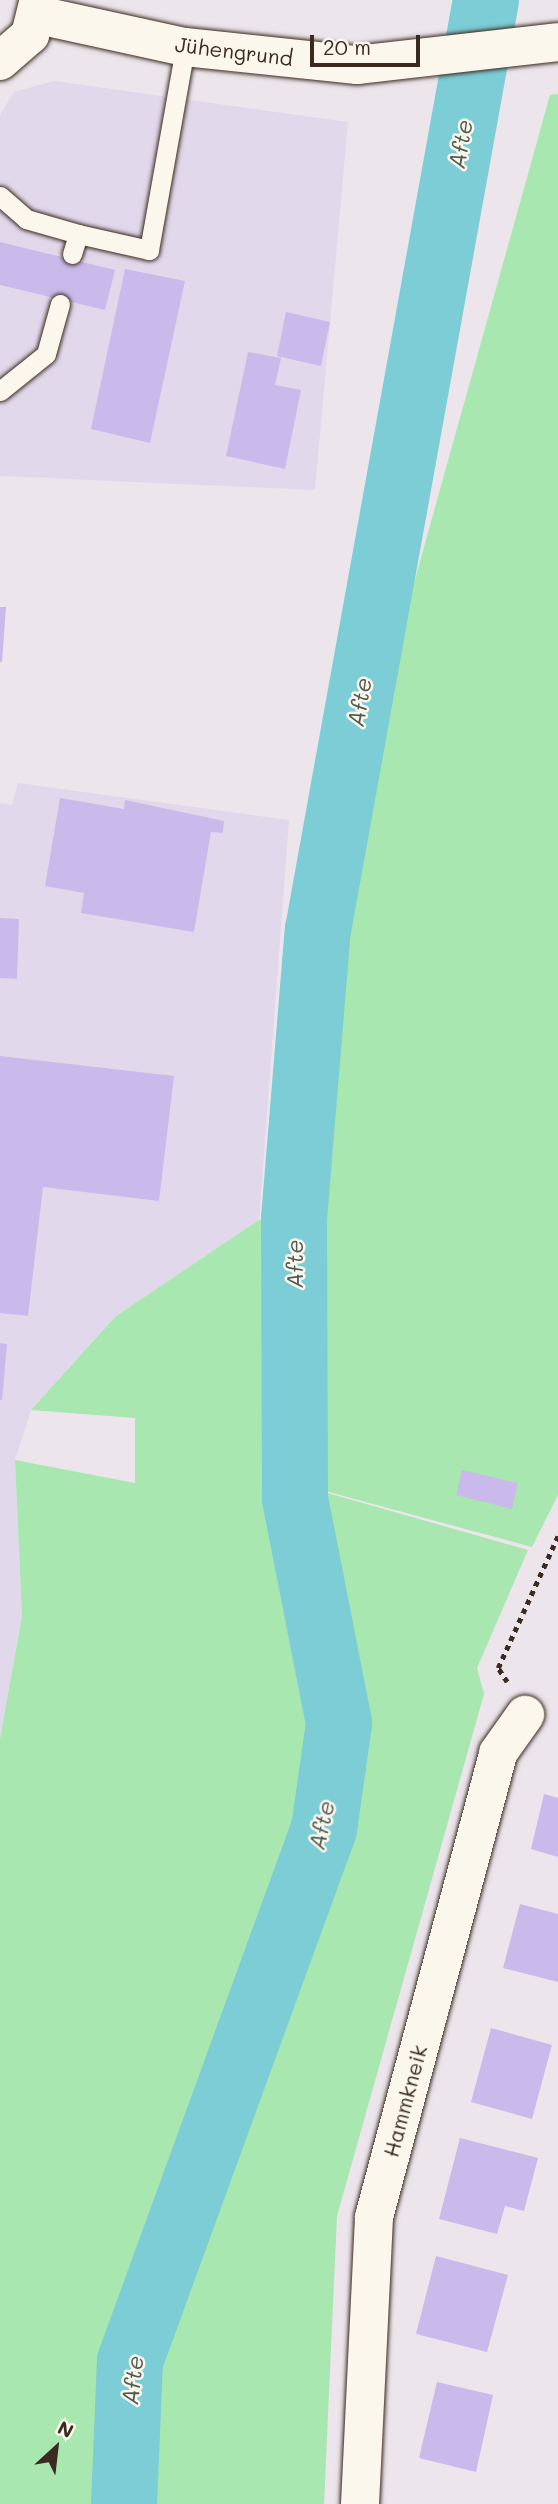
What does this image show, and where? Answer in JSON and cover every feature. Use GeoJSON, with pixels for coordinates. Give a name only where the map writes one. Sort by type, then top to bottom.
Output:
{"type":"FeatureCollection","features":[{"type":"Feature","properties":{"kind":"street","name":"Jühengrund"},"geometry":{"type":"LineString","coordinates":[[39,8],[185,47],[357,65],[558,41]]}},
{"type":"Feature","properties":{"kind":"street"},"geometry":{"type":"LineString","coordinates":[[0,61],[17,51],[39,8]]}},
{"type":"Feature","properties":{"kind":"street","name":"Hammkneik"},"geometry":{"type":"LineString","coordinates":[[360,2504],[374,2217],[498,1754],[525,1715]]}},
{"type":"Feature","properties":{"kind":"lane"},"geometry":{"type":"LineString","coordinates":[[0,196],[26,219],[149,250],[185,47]]}},
{"type":"Feature","properties":{"kind":"lane"},"geometry":{"type":"LineString","coordinates":[[72,254],[78,234]]}},
{"type":"Feature","properties":{"kind":"lane"},"geometry":{"type":"LineString","coordinates":[[0,391],[46,354],[60,304]]}},
{"type":"Feature","properties":{"kind":"path"},"geometry":{"type":"LineString","coordinates":[[525,1715],[498,1668],[558,1536]]}},
{"type":"Feature","properties":{"kind":"shaded area"},"geometry":{"type":"Polygon","coordinates":[[[54,81],[348,122],[315,490],[0,476],[0,115],[14,92],[54,81]]]}},
{"type":"Feature","properties":{"kind":"shaded area"},"geometry":{"type":"Polygon","coordinates":[[[18,783],[289,820],[259,1220],[116,1316],[31,1410],[15,1460],[22,1616],[0,1739],[0,803],[12,805],[18,783]]]}},
{"type":"Feature","properties":{"kind":"green space"},"geometry":{"type":"Polygon","coordinates":[[[558,94],[558,1495],[532,1547],[314,1488],[319,1224],[341,949],[378,712],[550,95],[558,94]]]}},
{"type":"Feature","properties":{"kind":"green space"},"geometry":{"type":"Polygon","coordinates":[[[259,1220],[284,1222],[281,1498],[327,1726],[309,1849],[108,2352],[98,2504],[0,2504],[0,1739],[22,1616],[15,1460],[135,1483],[135,1418],[31,1410],[116,1316],[259,1220]]]}},
{"type":"Feature","properties":{"kind":"green space"},"geometry":{"type":"Polygon","coordinates":[[[317,1490],[528,1550],[477,1668],[484,1694],[337,2216],[324,2504],[140,2504],[145,2362],[343,1836],[362,1717],[317,1490]]]}},
{"type":"Feature","properties":{"kind":"building"},"geometry":{"type":"Polygon","coordinates":[[[0,242],[115,270],[105,310],[0,285],[0,242]]]}},
{"type":"Feature","properties":{"kind":"building"},"geometry":{"type":"Polygon","coordinates":[[[125,269],[185,281],[150,443],[91,429],[125,269]]]}},
{"type":"Feature","properties":{"kind":"building"},"geometry":{"type":"Polygon","coordinates":[[[286,312],[330,322],[321,366],[277,356],[286,312]]]}},
{"type":"Feature","properties":{"kind":"building"},"geometry":{"type":"Polygon","coordinates":[[[248,352],[281,358],[275,385],[301,390],[285,469],[226,456],[248,352]]]}},
{"type":"Feature","properties":{"kind":"building"},"geometry":{"type":"Polygon","coordinates":[[[0,607],[6,607],[2,662],[0,662],[0,607]]]}},
{"type":"Feature","properties":{"kind":"building"},"geometry":{"type":"Polygon","coordinates":[[[60,798],[124,809],[125,800],[224,821],[223,833],[211,832],[194,932],[81,913],[84,893],[45,886],[60,798]]]}},
{"type":"Feature","properties":{"kind":"building"},"geometry":{"type":"Polygon","coordinates":[[[0,918],[19,919],[17,979],[0,978],[0,918]]]}},
{"type":"Feature","properties":{"kind":"building"},"geometry":{"type":"Polygon","coordinates":[[[0,1056],[174,1076],[159,1201],[43,1187],[28,1316],[0,1313],[0,1056]]]}},
{"type":"Feature","properties":{"kind":"building"},"geometry":{"type":"Polygon","coordinates":[[[0,1343],[7,1344],[2,1400],[0,1400],[0,1343]]]}},
{"type":"Feature","properties":{"kind":"building"},"geometry":{"type":"Polygon","coordinates":[[[462,1470],[518,1483],[512,1509],[456,1495],[462,1470]]]}},
{"type":"Feature","properties":{"kind":"building"},"geometry":{"type":"Polygon","coordinates":[[[544,1794],[558,1798],[558,1857],[531,1849],[544,1794]]]}},
{"type":"Feature","properties":{"kind":"building"},"geometry":{"type":"Polygon","coordinates":[[[520,1904],[558,1914],[558,1982],[503,1968],[520,1904]]]}},
{"type":"Feature","properties":{"kind":"building"},"geometry":{"type":"Polygon","coordinates":[[[491,2028],[552,2045],[532,2119],[471,2102],[491,2028]]]}},
{"type":"Feature","properties":{"kind":"building"},"geometry":{"type":"Polygon","coordinates":[[[460,2138],[538,2158],[524,2211],[505,2206],[497,2234],[439,2219],[460,2138]]]}},
{"type":"Feature","properties":{"kind":"building"},"geometry":{"type":"Polygon","coordinates":[[[436,2256],[508,2275],[487,2352],[416,2334],[436,2256]]]}},
{"type":"Feature","properties":{"kind":"building"},"geometry":{"type":"Polygon","coordinates":[[[437,2382],[493,2395],[476,2472],[419,2458],[437,2382]]]}},
{"type":"Feature","properties":{"kind":"waterway","name":"Afte"},"geometry":{"type":"LineString","coordinates":[[124,2504],[130,2361],[324,1829],[339,1723],[295,1498],[294,1219],[318,930],[486,0]]}}]}
